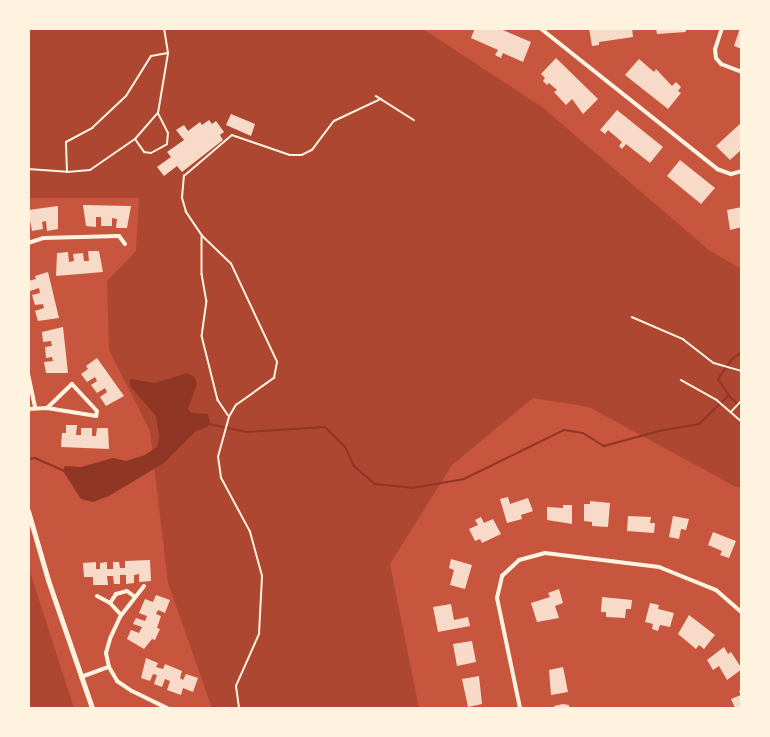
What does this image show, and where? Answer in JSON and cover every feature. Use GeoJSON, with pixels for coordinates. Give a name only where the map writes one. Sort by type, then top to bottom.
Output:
{"type":"FeatureCollection","features":[{"type":"Feature","properties":{"kind":"main road"},"geometry":{"type":"LineString","coordinates":[[28,511],[31,529],[92,708]]}},
{"type":"Feature","properties":{"kind":"street"},"geometry":{"type":"LineString","coordinates":[[540,28],[717,169],[730,174],[741,171]]}},
{"type":"Feature","properties":{"kind":"street"},"geometry":{"type":"LineString","coordinates":[[722,28],[715,49],[716,58],[721,64],[741,72]]}},
{"type":"Feature","properties":{"kind":"street"},"geometry":{"type":"LineString","coordinates":[[28,243],[43,238],[119,236],[125,244]]}},
{"type":"Feature","properties":{"kind":"street"},"geometry":{"type":"LineString","coordinates":[[28,374],[35,407]]}},
{"type":"Feature","properties":{"kind":"street"},"geometry":{"type":"LineString","coordinates":[[28,409],[47,408],[96,416],[97,411],[72,384],[47,408]]}},
{"type":"Feature","properties":{"kind":"street"},"geometry":{"type":"LineString","coordinates":[[520,708],[497,598],[502,576],[519,560],[544,553],[659,567],[716,590],[741,613]]}},
{"type":"Feature","properties":{"kind":"street"},"geometry":{"type":"LineString","coordinates":[[144,586],[121,615],[106,653],[109,667],[117,681],[167,708]]}},
{"type":"Feature","properties":{"kind":"street"},"geometry":{"type":"LineString","coordinates":[[110,603],[116,594],[127,591],[135,597]]}},
{"type":"Feature","properties":{"kind":"street"},"geometry":{"type":"LineString","coordinates":[[97,596],[110,603],[121,615]]}},
{"type":"Feature","properties":{"kind":"street"},"geometry":{"type":"LineString","coordinates":[[81,677],[109,667]]}},
{"type":"Feature","properties":{"kind":"lane"},"geometry":{"type":"LineString","coordinates":[[28,169],[67,172],[90,170],[135,139],[158,113],[168,53],[164,28]]}},
{"type":"Feature","properties":{"kind":"lane"},"geometry":{"type":"LineString","coordinates":[[67,172],[66,142],[92,128],[126,96],[151,56],[168,53]]}},
{"type":"Feature","properties":{"kind":"lane"},"geometry":{"type":"LineString","coordinates":[[135,139],[144,152],[151,153],[167,144],[168,134],[158,113]]}},
{"type":"Feature","properties":{"kind":"path"},"geometry":{"type":"LineString","coordinates":[[376,96],[414,120]]}},
{"type":"Feature","properties":{"kind":"path"},"geometry":{"type":"LineString","coordinates":[[239,708],[236,686],[259,634],[262,576],[250,532],[219,473],[218,457],[229,417],[236,405],[271,381],[277,371],[276,359],[247,303],[231,264],[202,236],[183,207],[184,176],[232,135],[290,155],[302,155],[312,150],[334,121],[381,99]]}},
{"type":"Feature","properties":{"kind":"path"},"geometry":{"type":"LineString","coordinates":[[202,236],[202,274],[207,302],[202,336],[218,400],[229,417]]}},
{"type":"Feature","properties":{"kind":"path"},"geometry":{"type":"LineString","coordinates":[[632,317],[683,339],[719,364],[741,371]]}},
{"type":"Feature","properties":{"kind":"path"},"geometry":{"type":"LineString","coordinates":[[681,380],[717,400],[741,422]]}},
{"type":"Feature","properties":{"kind":"path"},"geometry":{"type":"LineString","coordinates":[[730,412],[741,400]]}},
{"type":"Feature","properties":{"kind":"shaded area"},"geometry":{"type":"Polygon","coordinates":[[[28,29],[423,29],[542,107],[709,250],[741,269],[741,487],[736,487],[589,407],[533,398],[452,465],[390,564],[419,708],[212,708],[168,583],[150,431],[109,350],[107,281],[136,251],[139,198],[29,198],[28,29]]]}},
{"type":"Feature","properties":{"kind":"shaded area"},"geometry":{"type":"Polygon","coordinates":[[[187,373],[195,377],[197,384],[188,409],[191,413],[208,414],[210,423],[208,427],[196,431],[164,463],[109,496],[93,502],[81,499],[63,471],[65,466],[81,467],[113,458],[126,461],[145,455],[157,447],[159,437],[156,416],[130,386],[130,379],[155,383],[187,373]]]}},
{"type":"Feature","properties":{"kind":"shaded area"},"geometry":{"type":"Polygon","coordinates":[[[30,572],[74,708],[29,708],[30,572]]]}},
{"type":"Feature","properties":{"kind":"building"},"geometry":{"type":"Polygon","coordinates":[[[475,28],[498,28],[531,42],[523,62],[503,53],[501,58],[495,55],[498,50],[471,38],[475,28]]]}},
{"type":"Feature","properties":{"kind":"building"},"geometry":{"type":"Polygon","coordinates":[[[589,28],[632,28],[633,37],[599,42],[599,45],[592,46],[589,28]]]}},
{"type":"Feature","properties":{"kind":"building"},"geometry":{"type":"Polygon","coordinates":[[[656,28],[686,28],[686,32],[657,34],[656,28]]]}},
{"type":"Feature","properties":{"kind":"building"},"geometry":{"type":"Polygon","coordinates":[[[740,28],[742,28],[742,49],[734,46],[740,28]]]}},
{"type":"Feature","properties":{"kind":"building"},"geometry":{"type":"Polygon","coordinates":[[[556,58],[598,99],[583,114],[572,99],[566,105],[554,92],[557,90],[543,81],[545,78],[541,74],[556,58]]]}},
{"type":"Feature","properties":{"kind":"building"},"geometry":{"type":"Polygon","coordinates":[[[639,59],[654,72],[656,69],[672,86],[676,82],[681,87],[678,91],[681,93],[668,109],[625,75],[639,59]]]}},
{"type":"Feature","properties":{"kind":"building"},"geometry":{"type":"Polygon","coordinates":[[[617,110],[663,147],[650,163],[626,144],[622,149],[619,146],[622,142],[608,130],[605,134],[600,130],[617,110]]]}},
{"type":"Feature","properties":{"kind":"building"},"geometry":{"type":"Polygon","coordinates":[[[231,114],[255,124],[251,136],[226,125],[231,114]]]}},
{"type":"Feature","properties":{"kind":"building"},"geometry":{"type":"Polygon","coordinates":[[[209,120],[212,124],[216,121],[224,132],[220,135],[223,140],[182,172],[177,166],[164,176],[157,167],[171,157],[167,152],[184,140],[176,130],[184,125],[188,131],[200,122],[202,125],[209,120]]]}},
{"type":"Feature","properties":{"kind":"building"},"geometry":{"type":"Polygon","coordinates":[[[742,122],[742,149],[730,160],[716,146],[742,122]]]}},
{"type":"Feature","properties":{"kind":"building"},"geometry":{"type":"Polygon","coordinates":[[[680,160],[715,188],[701,204],[667,176],[680,160]]]}},
{"type":"Feature","properties":{"kind":"building"},"geometry":{"type":"Polygon","coordinates":[[[83,205],[131,206],[127,228],[116,228],[117,219],[112,218],[112,226],[101,226],[101,217],[96,217],[96,227],[86,226],[83,205]]]}},
{"type":"Feature","properties":{"kind":"building"},"geometry":{"type":"Polygon","coordinates":[[[58,206],[58,229],[47,231],[46,221],[42,222],[43,229],[32,231],[28,210],[58,206]]]}},
{"type":"Feature","properties":{"kind":"building"},"geometry":{"type":"Polygon","coordinates":[[[742,207],[742,227],[730,230],[727,210],[742,207]]]}},
{"type":"Feature","properties":{"kind":"building"},"geometry":{"type":"Polygon","coordinates":[[[88,251],[99,251],[103,272],[56,276],[57,253],[68,252],[69,262],[74,261],[73,254],[83,253],[84,261],[89,261],[88,251]]]}},
{"type":"Feature","properties":{"kind":"building"},"geometry":{"type":"Polygon","coordinates":[[[48,272],[59,318],[38,321],[35,311],[44,308],[43,304],[35,305],[32,295],[40,293],[39,288],[30,291],[28,281],[48,272]]]}},
{"type":"Feature","properties":{"kind":"building"},"geometry":{"type":"Polygon","coordinates":[[[63,327],[68,373],[46,373],[44,362],[53,361],[52,357],[46,358],[45,347],[52,346],[51,341],[43,342],[42,332],[63,327]]]}},
{"type":"Feature","properties":{"kind":"building"},"geometry":{"type":"Polygon","coordinates":[[[97,358],[124,396],[106,406],[100,397],[107,392],[105,388],[97,393],[91,385],[97,381],[95,377],[87,382],[81,374],[88,369],[86,366],[97,358]]]}},
{"type":"Feature","properties":{"kind":"building"},"geometry":{"type":"Polygon","coordinates":[[[66,425],[77,425],[76,435],[81,435],[81,428],[92,428],[92,436],[96,436],[97,428],[108,428],[109,449],[61,447],[62,433],[66,433],[66,425]]]}},
{"type":"Feature","properties":{"kind":"building"},"geometry":{"type":"Polygon","coordinates":[[[508,497],[510,504],[528,498],[533,511],[521,515],[522,519],[507,523],[500,499],[508,497]]]}},
{"type":"Feature","properties":{"kind":"building"},"geometry":{"type":"Polygon","coordinates":[[[590,501],[610,503],[608,527],[592,526],[592,522],[584,521],[584,504],[590,504],[590,501]]]}},
{"type":"Feature","properties":{"kind":"building"},"geometry":{"type":"Polygon","coordinates":[[[563,505],[572,505],[572,524],[547,520],[547,507],[563,508],[563,505]]]}},
{"type":"Feature","properties":{"kind":"building"},"geometry":{"type":"Polygon","coordinates":[[[628,516],[651,517],[650,523],[655,523],[654,533],[627,531],[628,516]]]}},
{"type":"Feature","properties":{"kind":"building"},"geometry":{"type":"Polygon","coordinates":[[[673,516],[689,519],[686,530],[681,529],[679,539],[669,537],[673,516]]]}},
{"type":"Feature","properties":{"kind":"building"},"geometry":{"type":"Polygon","coordinates":[[[481,517],[484,523],[493,519],[501,534],[482,543],[480,539],[475,541],[469,529],[478,525],[475,520],[481,517]]]}},
{"type":"Feature","properties":{"kind":"building"},"geometry":{"type":"Polygon","coordinates":[[[713,532],[736,541],[729,558],[720,555],[722,551],[708,545],[713,532]]]}},
{"type":"Feature","properties":{"kind":"building"},"geometry":{"type":"Polygon","coordinates":[[[451,559],[472,565],[465,589],[450,585],[454,570],[449,568],[451,559]]]}},
{"type":"Feature","properties":{"kind":"building"},"geometry":{"type":"Polygon","coordinates":[[[150,560],[151,581],[139,582],[139,574],[134,575],[134,583],[126,584],[126,575],[120,575],[120,584],[114,584],[113,576],[107,576],[108,585],[93,585],[93,577],[84,577],[83,563],[96,562],[96,569],[100,569],[100,563],[107,562],[107,569],[113,569],[113,562],[119,562],[120,568],[125,568],[125,561],[150,560]]]}},
{"type":"Feature","properties":{"kind":"building"},"geometry":{"type":"Polygon","coordinates":[[[559,589],[563,603],[555,606],[559,618],[537,622],[531,603],[550,597],[548,593],[559,589]]]}},
{"type":"Feature","properties":{"kind":"building"},"geometry":{"type":"Polygon","coordinates":[[[156,595],[170,600],[165,613],[158,610],[156,614],[161,616],[157,628],[160,629],[155,640],[152,639],[144,649],[127,639],[131,630],[139,633],[142,627],[133,624],[136,618],[145,621],[147,616],[139,613],[145,599],[153,602],[156,595]]]}},
{"type":"Feature","properties":{"kind":"building"},"geometry":{"type":"Polygon","coordinates":[[[602,597],[632,600],[631,609],[626,609],[625,618],[606,617],[606,612],[601,612],[602,597]]]}},
{"type":"Feature","properties":{"kind":"building"},"geometry":{"type":"Polygon","coordinates":[[[650,603],[659,605],[658,609],[674,613],[670,627],[660,625],[658,631],[652,629],[653,624],[645,622],[650,603]]]}},
{"type":"Feature","properties":{"kind":"building"},"geometry":{"type":"Polygon","coordinates":[[[451,604],[454,620],[468,617],[470,626],[438,632],[433,607],[451,604]]]}},
{"type":"Feature","properties":{"kind":"building"},"geometry":{"type":"Polygon","coordinates":[[[689,615],[715,635],[704,649],[699,645],[696,649],[678,634],[689,615]]]}},
{"type":"Feature","properties":{"kind":"building"},"geometry":{"type":"Polygon","coordinates":[[[472,641],[476,662],[457,666],[453,644],[472,641]]]}},
{"type":"Feature","properties":{"kind":"building"},"geometry":{"type":"Polygon","coordinates":[[[724,647],[728,654],[731,652],[742,669],[727,680],[719,666],[713,670],[707,660],[724,647]]]}},
{"type":"Feature","properties":{"kind":"building"},"geometry":{"type":"Polygon","coordinates":[[[146,658],[158,663],[156,667],[163,669],[165,664],[182,671],[180,678],[183,680],[186,674],[198,678],[193,692],[183,688],[181,695],[167,690],[170,681],[165,679],[162,687],[154,684],[157,675],[153,674],[150,681],[141,678],[146,658]]]}},
{"type":"Feature","properties":{"kind":"building"},"geometry":{"type":"Polygon","coordinates":[[[563,667],[568,692],[551,695],[549,670],[563,667]]]}},
{"type":"Feature","properties":{"kind":"building"},"geometry":{"type":"Polygon","coordinates":[[[479,676],[482,704],[468,707],[462,679],[479,676]]]}},
{"type":"Feature","properties":{"kind":"building"},"geometry":{"type":"Polygon","coordinates":[[[742,690],[742,708],[735,708],[731,699],[741,695],[739,691],[742,690]]]}},
{"type":"Feature","properties":{"kind":"building"},"geometry":{"type":"Polygon","coordinates":[[[569,705],[569,708],[555,708],[554,706],[569,705]]]}},
{"type":"Feature","properties":{"kind":"waterway"},"geometry":{"type":"LineString","coordinates":[[209,424],[247,432],[325,427],[345,447],[354,466],[375,484],[412,488],[464,479],[564,430],[583,433],[604,446],[659,431],[699,424],[729,395],[718,379],[732,359],[742,352]]}},
{"type":"Feature","properties":{"kind":"waterway"},"geometry":{"type":"LineString","coordinates":[[729,396],[742,408]]}},
{"type":"Feature","properties":{"kind":"waterway"},"geometry":{"type":"LineString","coordinates":[[28,459],[35,458],[64,471]]}}]}
